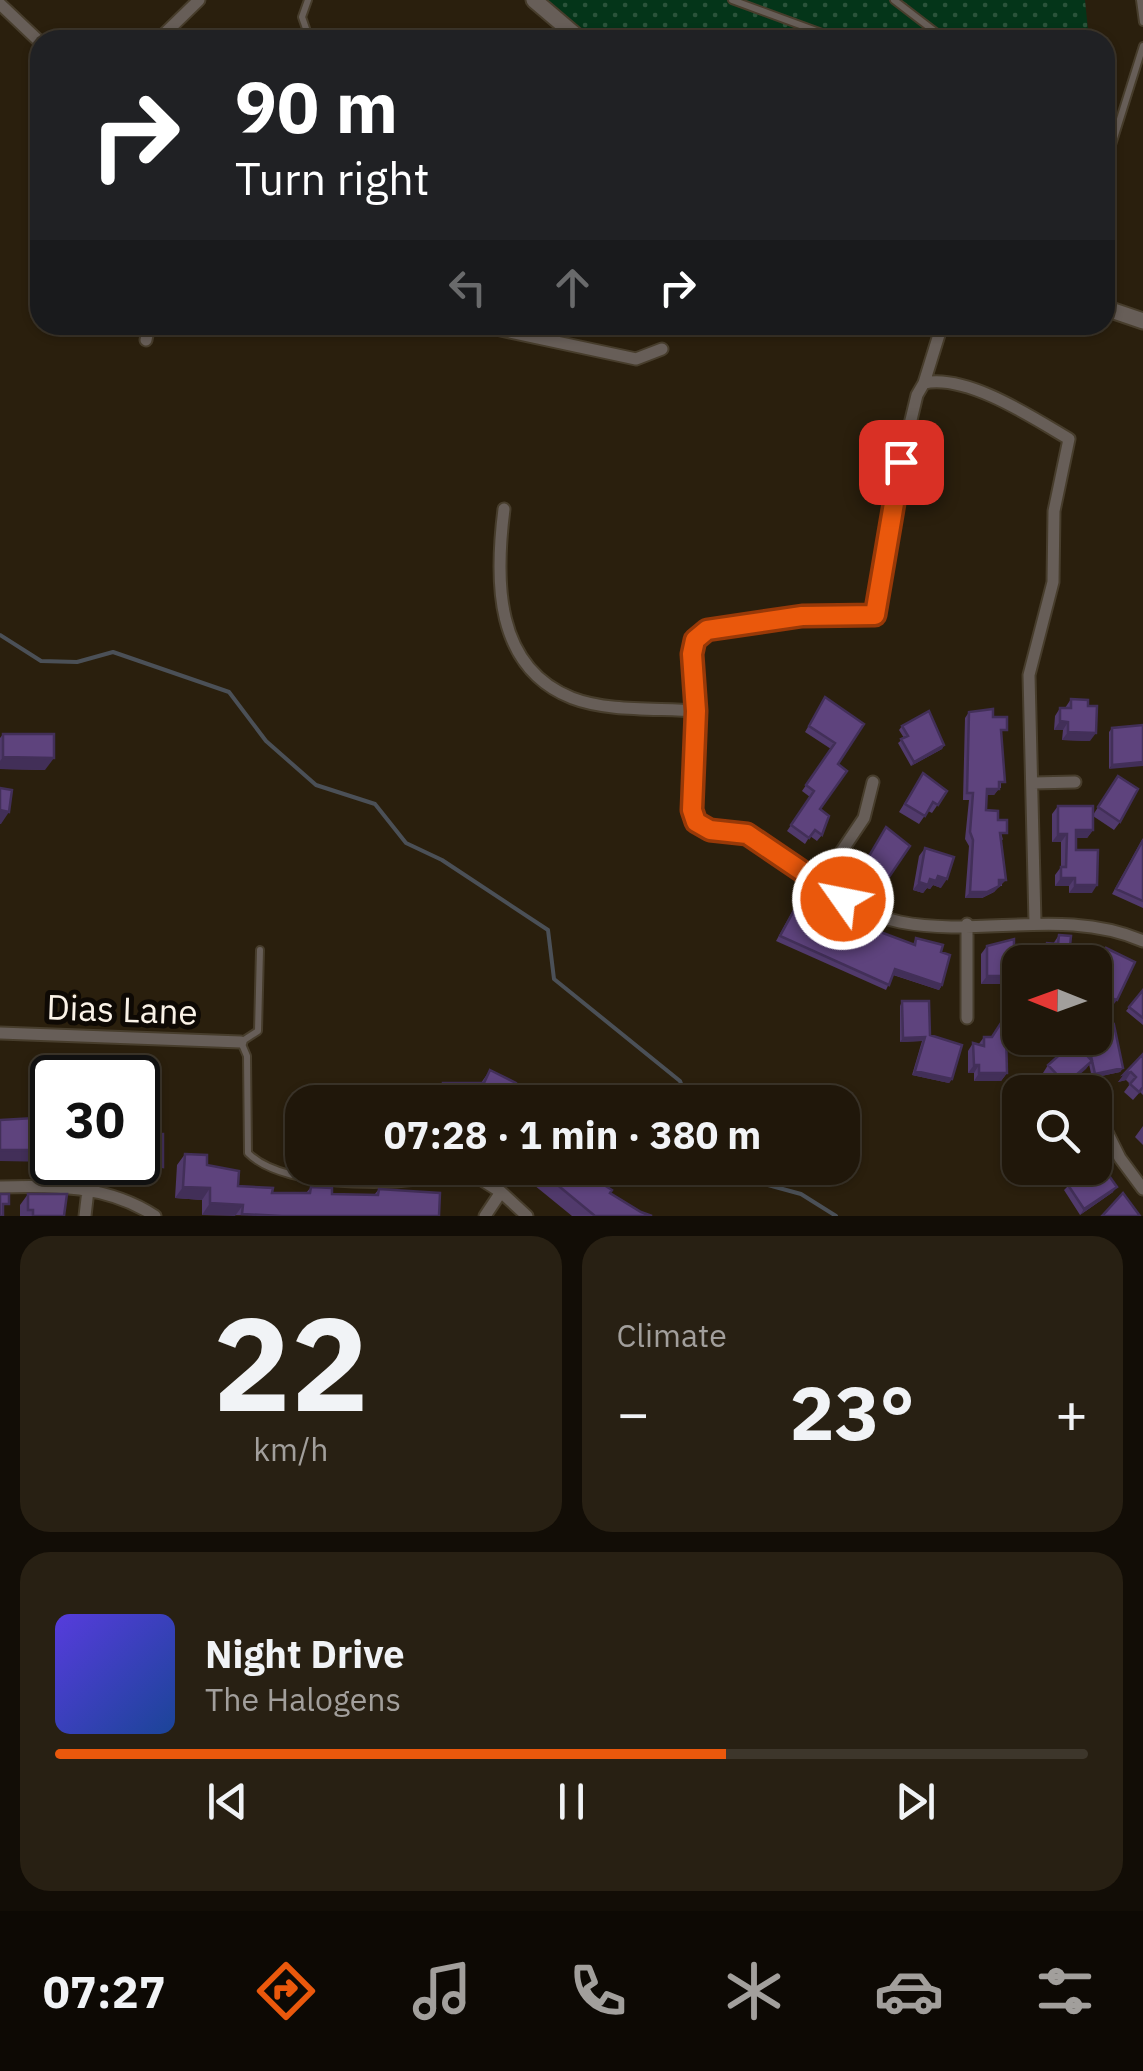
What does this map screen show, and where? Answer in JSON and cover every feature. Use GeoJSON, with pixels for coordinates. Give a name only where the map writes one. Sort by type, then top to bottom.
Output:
{"type":"FeatureCollection","features":[{"type":"Feature","properties":{"kind":"street"},"geometry":{"type":"LineString","coordinates":[[168,30],[199,0]]}},
{"type":"Feature","properties":{"kind":"street"},"geometry":{"type":"LineString","coordinates":[[534,0],[569,30]]}},
{"type":"Feature","properties":{"kind":"street"},"geometry":{"type":"LineString","coordinates":[[5,4],[30,31]]}},
{"type":"Feature","properties":{"kind":"street"},"geometry":{"type":"LineString","coordinates":[[1115,311],[1143,320]]}},
{"type":"Feature","properties":{"kind":"street"},"geometry":{"type":"LineString","coordinates":[[146,340],[147,335]]}},
{"type":"Feature","properties":{"kind":"street"},"geometry":{"type":"LineString","coordinates":[[528,335],[636,359],[662,349]]}},
{"type":"Feature","properties":{"kind":"street"},"geometry":{"type":"LineString","coordinates":[[939,335],[893,495],[875,615],[802,616],[707,630],[695,640],[692,810],[696,822],[710,830],[747,834],[820,885],[883,918],[923,925],[1094,926],[1143,941]]}},
{"type":"Feature","properties":{"kind":"street"},"geometry":{"type":"LineString","coordinates":[[924,384],[953,383],[1022,410],[1068,439],[1054,511],[1053,582],[1029,675],[1035,923]]}},
{"type":"Feature","properties":{"kind":"street"},"geometry":{"type":"LineString","coordinates":[[504,509],[498,552],[502,614],[518,656],[534,675],[574,699],[696,711]]}},
{"type":"Feature","properties":{"kind":"street"},"geometry":{"type":"LineString","coordinates":[[820,885],[864,818],[874,782]]}},
{"type":"Feature","properties":{"kind":"street"},"geometry":{"type":"LineString","coordinates":[[1033,783],[1074,782]]}},
{"type":"Feature","properties":{"kind":"street"},"geometry":{"type":"LineString","coordinates":[[967,924],[967,1018]]}},
{"type":"Feature","properties":{"kind":"street","name":"Dias Lane"},"geometry":{"type":"LineString","coordinates":[[0,1034],[241,1042]]}},
{"type":"Feature","properties":{"kind":"street"},"geometry":{"type":"LineString","coordinates":[[1112,1142],[1143,1188]]}},
{"type":"Feature","properties":{"kind":"street"},"geometry":{"type":"LineString","coordinates":[[491,1185],[527,1216]]}},
{"type":"Feature","properties":{"kind":"street"},"geometry":{"type":"LineString","coordinates":[[0,1187],[88,1190],[154,1216]]}},
{"type":"Feature","properties":{"kind":"street"},"geometry":{"type":"LineString","coordinates":[[85,1216],[88,1190]]}},
{"type":"Feature","properties":{"kind":"street"},"geometry":{"type":"LineString","coordinates":[[485,1216],[502,1192]]}},
{"type":"Feature","properties":{"kind":"lane"},"geometry":{"type":"LineString","coordinates":[[307,30],[302,17],[308,0]]}},
{"type":"Feature","properties":{"kind":"lane"},"geometry":{"type":"LineString","coordinates":[[732,0],[814,30]]}},
{"type":"Feature","properties":{"kind":"lane"},"geometry":{"type":"LineString","coordinates":[[894,0],[933,30]]}},
{"type":"Feature","properties":{"kind":"lane"},"geometry":{"type":"LineString","coordinates":[[1140,0],[1143,22]]}},
{"type":"Feature","properties":{"kind":"lane"},"geometry":{"type":"LineString","coordinates":[[1115,135],[1143,46]]}},
{"type":"Feature","properties":{"kind":"lane"},"geometry":{"type":"LineString","coordinates":[[260,950],[258,1031],[241,1042],[247,1056],[248,1152],[260,1165],[285,1175]]}},
{"type":"Feature","properties":{"kind":"green space"},"geometry":{"type":"Polygon","coordinates":[[[539,0],[1085,0],[1088,30],[578,30],[539,0]]]}},
{"type":"Feature","properties":{"kind":"building"},"geometry":{"type":"Polygon","coordinates":[[[825,697],[864,724],[838,764],[847,771],[820,809],[829,816],[822,835],[815,830],[809,838],[791,825],[814,791],[806,785],[835,743],[809,726],[825,697]]]}},
{"type":"Feature","properties":{"kind":"building"},"geometry":{"type":"Polygon","coordinates":[[[1071,699],[1088,700],[1088,706],[1097,706],[1096,733],[1068,732],[1068,722],[1060,721],[1060,708],[1071,708],[1071,699]]]}},
{"type":"Feature","properties":{"kind":"building"},"geometry":{"type":"Polygon","coordinates":[[[993,709],[993,717],[1007,717],[1007,730],[1001,730],[1005,782],[999,782],[999,789],[987,789],[986,810],[998,811],[998,820],[1007,820],[1007,833],[1000,833],[1006,880],[999,880],[999,886],[987,892],[970,892],[973,793],[967,793],[969,712],[993,709]]]}},
{"type":"Feature","properties":{"kind":"building"},"geometry":{"type":"Polygon","coordinates":[[[929,711],[944,745],[914,762],[901,739],[908,736],[902,726],[929,711]]]}},
{"type":"Feature","properties":{"kind":"building"},"geometry":{"type":"Polygon","coordinates":[[[1143,725],[1143,762],[1112,765],[1112,728],[1143,725]]]}},
{"type":"Feature","properties":{"kind":"building"},"geometry":{"type":"Polygon","coordinates":[[[3,734],[54,734],[54,758],[3,757],[3,734]]]}},
{"type":"Feature","properties":{"kind":"building"},"geometry":{"type":"Polygon","coordinates":[[[923,773],[947,791],[938,805],[933,802],[925,816],[905,804],[923,773]]]}},
{"type":"Feature","properties":{"kind":"building"},"geometry":{"type":"Polygon","coordinates":[[[1118,776],[1138,789],[1120,822],[1098,807],[1118,776]]]}},
{"type":"Feature","properties":{"kind":"building"},"geometry":{"type":"Polygon","coordinates":[[[0,788],[12,790],[9,812],[0,810],[0,788]]]}},
{"type":"Feature","properties":{"kind":"building"},"geometry":{"type":"Polygon","coordinates":[[[1058,806],[1093,806],[1093,830],[1076,830],[1076,850],[1098,850],[1097,885],[1075,885],[1075,878],[1061,878],[1061,867],[1066,867],[1067,834],[1058,834],[1058,806]]]}},
{"type":"Feature","properties":{"kind":"building"},"geometry":{"type":"Polygon","coordinates":[[[886,827],[910,846],[887,880],[865,863],[886,827]]]}},
{"type":"Feature","properties":{"kind":"building"},"geometry":{"type":"Polygon","coordinates":[[[1143,840],[1143,901],[1116,889],[1143,840]]]}},
{"type":"Feature","properties":{"kind":"building"},"geometry":{"type":"Polygon","coordinates":[[[925,848],[954,857],[947,879],[938,876],[936,881],[930,879],[928,885],[919,882],[925,848]]]}},
{"type":"Feature","properties":{"kind":"building"},"geometry":{"type":"Polygon","coordinates":[[[802,896],[831,912],[824,924],[842,931],[845,924],[873,936],[875,930],[915,945],[916,938],[943,945],[941,952],[950,955],[942,985],[895,969],[889,985],[780,936],[802,896]]]}},
{"type":"Feature","properties":{"kind":"building"},"geometry":{"type":"Polygon","coordinates":[[[1059,935],[1071,936],[1070,945],[1047,945],[1058,944],[1059,935]]]}},
{"type":"Feature","properties":{"kind":"building"},"geometry":{"type":"Polygon","coordinates":[[[1014,939],[1014,945],[1002,945],[1002,976],[987,976],[987,946],[1014,939]]]}},
{"type":"Feature","properties":{"kind":"building"},"geometry":{"type":"Polygon","coordinates":[[[1112,951],[1135,962],[1117,1000],[1112,998],[1112,951]]]}},
{"type":"Feature","properties":{"kind":"building"},"geometry":{"type":"Polygon","coordinates":[[[1143,990],[1143,1018],[1129,1007],[1143,990]]]}},
{"type":"Feature","properties":{"kind":"building"},"geometry":{"type":"Polygon","coordinates":[[[902,1001],[929,1001],[930,1035],[962,1045],[952,1079],[915,1071],[925,1037],[903,1038],[902,1001]]]}},
{"type":"Feature","properties":{"kind":"building"},"geometry":{"type":"Polygon","coordinates":[[[1002,1021],[1002,1055],[1007,1055],[1007,1073],[979,1073],[979,1065],[974,1065],[973,1043],[984,1046],[984,1037],[992,1037],[1002,1021]]]}},
{"type":"Feature","properties":{"kind":"building"},"geometry":{"type":"Polygon","coordinates":[[[1114,1025],[1123,1068],[1095,1074],[1091,1055],[1112,1055],[1114,1025]]]}},
{"type":"Feature","properties":{"kind":"building"},"geometry":{"type":"Polygon","coordinates":[[[1143,1054],[1143,1087],[1139,1092],[1130,1084],[1136,1077],[1131,1072],[1124,1074],[1143,1054]]]}},
{"type":"Feature","properties":{"kind":"building"},"geometry":{"type":"Polygon","coordinates":[[[1059,1055],[1086,1055],[1092,1061],[1076,1075],[1057,1075],[1048,1065],[1059,1055]]]}},
{"type":"Feature","properties":{"kind":"building"},"geometry":{"type":"Polygon","coordinates":[[[490,1070],[518,1085],[443,1083],[484,1083],[490,1070]]]}},
{"type":"Feature","properties":{"kind":"building"},"geometry":{"type":"Polygon","coordinates":[[[30,1118],[30,1150],[0,1150],[0,1120],[30,1118]]]}},
{"type":"Feature","properties":{"kind":"building"},"geometry":{"type":"Polygon","coordinates":[[[160,1134],[163,1134],[163,1167],[160,1166],[160,1134]]]}},
{"type":"Feature","properties":{"kind":"building"},"geometry":{"type":"Polygon","coordinates":[[[185,1154],[207,1155],[207,1165],[239,1171],[238,1186],[273,1188],[272,1193],[310,1193],[311,1187],[332,1188],[332,1194],[378,1195],[379,1189],[440,1193],[439,1216],[242,1214],[243,1205],[210,1203],[210,1188],[183,1187],[185,1154]]]}},
{"type":"Feature","properties":{"kind":"building"},"geometry":{"type":"Polygon","coordinates":[[[1112,1180],[1117,1187],[1084,1209],[1068,1185],[1112,1185],[1112,1180]]]}},
{"type":"Feature","properties":{"kind":"building"},"geometry":{"type":"Polygon","coordinates":[[[558,1185],[604,1185],[612,1190],[610,1193],[652,1216],[595,1216],[558,1185]]]}},
{"type":"Feature","properties":{"kind":"building"},"geometry":{"type":"Polygon","coordinates":[[[1123,1193],[1140,1216],[1102,1216],[1123,1193]]]}},
{"type":"Feature","properties":{"kind":"building"},"geometry":{"type":"Polygon","coordinates":[[[0,1194],[9,1194],[9,1204],[3,1204],[3,1216],[0,1216],[0,1194]]]}},
{"type":"Feature","properties":{"kind":"building"},"geometry":{"type":"Polygon","coordinates":[[[28,1194],[67,1194],[64,1216],[33,1216],[33,1210],[28,1210],[28,1194]]]}},
{"type":"Feature","properties":{"kind":"waterway"},"geometry":{"type":"LineString","coordinates":[[0,635],[41,661],[77,662],[113,652],[229,692],[266,741],[316,785],[375,804],[406,843],[442,860],[548,930],[554,979],[682,1085]]}},
{"type":"Feature","properties":{"kind":"waterway"},"geometry":{"type":"LineString","coordinates":[[768,1185],[801,1194],[836,1216]]}},
{"type":"Feature","properties":{"kind":"route"},"geometry":{"type":"LineString","coordinates":[[843,899],[747,834],[710,830],[696,822],[692,810],[696,711],[692,654],[695,640],[707,630],[802,616],[875,615],[901,462]]}}]}
